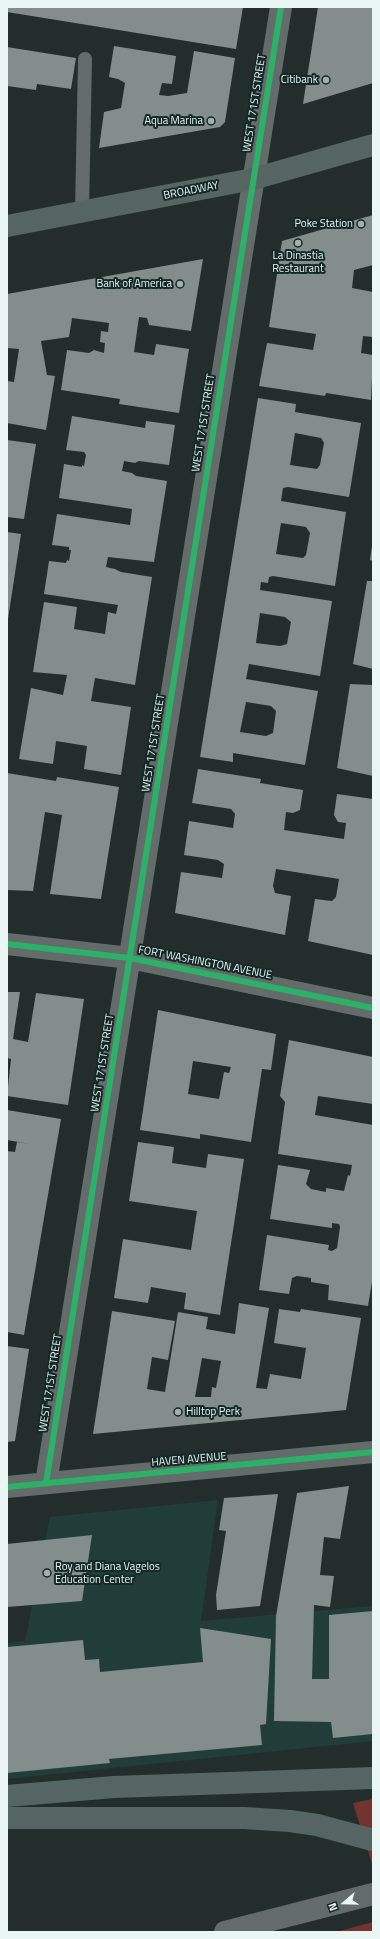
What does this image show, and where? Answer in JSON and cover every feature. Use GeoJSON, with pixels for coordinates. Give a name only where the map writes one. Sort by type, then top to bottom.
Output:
{"type":"FeatureCollection","features":[{"type":"Feature","properties":{"kind":"highway"},"geometry":{"type":"LineString","coordinates":[[7,1796],[114,1787],[373,1778]]}},
{"type":"Feature","properties":{"kind":"highway"},"geometry":{"type":"LineString","coordinates":[[7,1818],[244,1818],[290,1821],[317,1825],[373,1840]]}},
{"type":"Feature","properties":{"kind":"main road","name":"BROADWAY"},"geometry":{"type":"LineString","coordinates":[[7,226],[253,179],[373,145]]}},
{"type":"Feature","properties":{"kind":"street","name":"WEST 171ST STREET"},"geometry":{"type":"LineString","coordinates":[[46,1483],[281,7]]}},
{"type":"Feature","properties":{"kind":"street","name":"FORT WASHINGTON AVENUE"},"geometry":{"type":"LineString","coordinates":[[7,944],[130,958],[373,1008]]}},
{"type":"Feature","properties":{"kind":"street","name":"HAVEN AVENUE"},"geometry":{"type":"LineString","coordinates":[[7,1487],[373,1452]]}},
{"type":"Feature","properties":{"kind":"street"},"geometry":{"type":"LineString","coordinates":[[225,1932],[373,1894]]}},
{"type":"Feature","properties":{"kind":"lane"},"geometry":{"type":"LineString","coordinates":[[82,212],[85,59]]}},
{"type":"Feature","properties":{"kind":"shaded area"},"geometry":{"type":"Polygon","coordinates":[[[218,1500],[201,1621],[373,1606],[373,1741],[7,1779],[7,1643],[25,1641],[50,1517],[218,1500]]]}},
{"type":"Feature","properties":{"kind":"shaded area"},"geometry":{"type":"Polygon","coordinates":[[[373,1799],[373,1867],[353,1803],[373,1799]]]}},
{"type":"Feature","properties":{"kind":"shaded area"},"geometry":{"type":"Polygon","coordinates":[[[373,1922],[373,1932],[336,1932],[373,1922]]]}},
{"type":"Feature","properties":{"kind":"building"},"geometry":{"type":"Polygon","coordinates":[[[7,7],[243,7],[236,49],[7,12],[7,7]]]}},
{"type":"Feature","properties":{"kind":"building"},"geometry":{"type":"Polygon","coordinates":[[[318,7],[373,7],[373,83],[303,104],[318,7]]]}},
{"type":"Feature","properties":{"kind":"building"},"geometry":{"type":"Polygon","coordinates":[[[114,46],[176,56],[172,84],[162,83],[159,95],[168,96],[187,93],[194,51],[235,58],[225,122],[220,127],[99,148],[104,112],[121,108],[125,83],[118,79],[109,77],[114,46]]]}},
{"type":"Feature","properties":{"kind":"building"},"geometry":{"type":"Polygon","coordinates":[[[7,47],[76,58],[71,89],[37,84],[36,90],[7,86],[7,47]]]}},
{"type":"Feature","properties":{"kind":"building"},"geometry":{"type":"Polygon","coordinates":[[[373,215],[373,265],[354,270],[352,288],[373,292],[373,337],[363,336],[361,353],[373,355],[371,400],[326,393],[325,396],[259,386],[267,343],[313,350],[316,334],[269,327],[282,241],[373,215]]]}},
{"type":"Feature","properties":{"kind":"building"},"geometry":{"type":"Polygon","coordinates":[[[203,259],[191,331],[149,325],[147,318],[139,317],[134,352],[154,355],[156,344],[189,349],[179,413],[119,404],[120,399],[61,390],[67,350],[89,353],[94,350],[104,353],[105,343],[100,342],[101,331],[108,332],[109,323],[72,318],[69,337],[41,341],[47,375],[55,376],[46,430],[7,423],[7,381],[14,382],[19,349],[7,348],[7,294],[203,259]]]}},
{"type":"Feature","properties":{"kind":"building"},"geometry":{"type":"Polygon","coordinates":[[[258,398],[296,404],[295,412],[361,423],[349,497],[288,487],[283,488],[282,494],[281,501],[346,512],[335,586],[273,576],[269,577],[268,583],[261,582],[260,590],[332,601],[320,676],[249,664],[246,679],[318,691],[305,765],[233,753],[233,762],[200,757],[258,398]],[[295,433],[290,465],[317,469],[320,465],[324,443],[321,438],[295,433]],[[281,523],[276,554],[303,558],[306,555],[310,533],[306,527],[281,523]],[[260,613],[256,643],[280,646],[287,644],[291,622],[285,617],[260,613]],[[246,702],[240,732],[266,736],[273,733],[276,711],[271,706],[246,702]]]}},
{"type":"Feature","properties":{"kind":"building"},"geometry":{"type":"Polygon","coordinates":[[[72,416],[145,428],[146,421],[175,425],[169,465],[139,461],[135,463],[124,461],[122,471],[132,473],[136,476],[167,481],[154,562],[108,557],[106,567],[121,572],[152,577],[135,685],[95,678],[91,701],[131,707],[121,775],[84,769],[87,746],[56,741],[53,764],[19,759],[31,688],[63,695],[67,675],[33,672],[44,602],[77,607],[74,629],[105,634],[108,612],[116,614],[118,605],[44,594],[49,561],[66,563],[67,560],[69,561],[71,550],[69,550],[69,547],[52,545],[57,514],[130,525],[132,509],[59,498],[64,464],[82,467],[82,465],[84,466],[86,455],[84,452],[66,450],[72,416]]]}},
{"type":"Feature","properties":{"kind":"building"},"geometry":{"type":"Polygon","coordinates":[[[7,440],[36,444],[24,519],[7,517],[7,440]]]}},
{"type":"Feature","properties":{"kind":"building"},"geometry":{"type":"Polygon","coordinates":[[[7,532],[21,534],[8,619],[7,619],[7,532]]]}},
{"type":"Feature","properties":{"kind":"building"},"geometry":{"type":"Polygon","coordinates":[[[373,546],[373,561],[370,560],[373,546]]]}},
{"type":"Feature","properties":{"kind":"building"},"geometry":{"type":"Polygon","coordinates":[[[367,581],[373,581],[373,669],[353,664],[367,581]]]}},
{"type":"Feature","properties":{"kind":"building"},"geometry":{"type":"Polygon","coordinates":[[[350,684],[373,685],[373,776],[337,768],[350,684]]]}},
{"type":"Feature","properties":{"kind":"building"},"geometry":{"type":"Polygon","coordinates":[[[198,769],[261,779],[260,783],[303,790],[300,810],[293,813],[286,812],[284,830],[344,839],[346,823],[338,822],[334,815],[337,794],[373,799],[373,955],[308,941],[315,899],[332,901],[336,897],[339,879],[276,869],[273,886],[275,893],[291,896],[285,935],[175,913],[181,872],[222,878],[224,864],[218,860],[184,855],[189,821],[233,828],[235,814],[231,809],[192,803],[198,769]]]}},
{"type":"Feature","properties":{"kind":"building"},"geometry":{"type":"Polygon","coordinates":[[[7,773],[56,781],[57,777],[119,787],[101,899],[50,894],[62,815],[45,812],[33,891],[7,890],[7,773]]]}},
{"type":"Feature","properties":{"kind":"building"},"geometry":{"type":"Polygon","coordinates":[[[7,992],[20,992],[13,1039],[28,1042],[36,993],[84,999],[68,1105],[7,1096],[11,1059],[7,1058],[7,992]]]}},
{"type":"Feature","properties":{"kind":"building"},"geometry":{"type":"Polygon","coordinates":[[[158,1010],[276,1034],[271,1070],[262,1069],[251,1142],[200,1134],[200,1139],[140,1130],[158,1010]],[[193,1061],[188,1094],[219,1099],[224,1072],[229,1073],[231,1067],[193,1061]]]}},
{"type":"Feature","properties":{"kind":"building"},"geometry":{"type":"Polygon","coordinates":[[[289,1040],[373,1057],[373,1104],[318,1096],[315,1115],[373,1125],[373,1276],[368,1306],[328,1300],[329,1285],[311,1282],[311,1278],[297,1276],[292,1278],[289,1294],[259,1290],[267,1235],[329,1245],[328,1250],[332,1251],[337,1248],[340,1227],[339,1224],[332,1223],[332,1228],[270,1219],[278,1165],[310,1170],[306,1184],[311,1189],[326,1192],[326,1188],[344,1191],[348,1175],[350,1176],[352,1165],[278,1154],[285,1102],[280,1096],[289,1040]]]}},
{"type":"Feature","properties":{"kind":"building"},"geometry":{"type":"Polygon","coordinates":[[[7,1110],[61,1119],[24,1335],[7,1332],[7,1151],[15,1152],[17,1142],[30,1144],[7,1140],[7,1110]]]}},
{"type":"Feature","properties":{"kind":"building"},"geometry":{"type":"Polygon","coordinates":[[[138,1142],[174,1147],[172,1163],[206,1168],[208,1154],[244,1159],[220,1315],[184,1309],[186,1293],[151,1287],[148,1303],[114,1298],[123,1239],[191,1250],[197,1211],[129,1201],[138,1142]]]}},
{"type":"Feature","properties":{"kind":"building"},"geometry":{"type":"Polygon","coordinates":[[[239,1303],[269,1308],[256,1388],[267,1389],[270,1374],[301,1379],[306,1348],[274,1343],[279,1309],[300,1312],[301,1309],[361,1318],[346,1410],[93,1434],[112,1311],[175,1321],[168,1360],[152,1357],[147,1389],[165,1392],[178,1312],[208,1317],[206,1329],[235,1334],[239,1303]],[[202,1358],[195,1397],[211,1397],[212,1387],[216,1388],[221,1361],[202,1358]]]}},
{"type":"Feature","properties":{"kind":"building"},"geometry":{"type":"Polygon","coordinates":[[[7,1346],[29,1349],[15,1441],[7,1442],[7,1346]]]}},
{"type":"Feature","properties":{"kind":"building"},"geometry":{"type":"Polygon","coordinates":[[[349,1486],[340,1539],[324,1537],[320,1575],[334,1576],[330,1607],[314,1605],[312,1679],[329,1679],[329,1615],[373,1611],[373,1734],[333,1738],[331,1722],[274,1721],[276,1616],[297,1493],[349,1486]]]}},
{"type":"Feature","properties":{"kind":"building"},"geometry":{"type":"Polygon","coordinates":[[[278,1494],[260,1606],[217,1610],[216,1595],[226,1531],[219,1530],[224,1498],[278,1494]]]}},
{"type":"Feature","properties":{"kind":"building","name":"Roy and Diana Vagelos Education Center"},"geometry":{"type":"Polygon","coordinates":[[[92,1535],[82,1601],[7,1607],[7,1544],[92,1535]]]}},
{"type":"Feature","properties":{"kind":"building"},"geometry":{"type":"Polygon","coordinates":[[[200,1628],[271,1639],[266,1724],[260,1725],[262,1745],[109,1759],[110,1763],[7,1773],[7,1647],[83,1640],[85,1660],[99,1659],[100,1672],[203,1662],[200,1628]]]}},
{"type":"Feature","properties":{"kind":"cycle path"},"geometry":{"type":"LineString","coordinates":[[46,1483],[281,7]]}},
{"type":"Feature","properties":{"kind":"cycle path"},"geometry":{"type":"LineString","coordinates":[[7,944],[130,958],[373,1008]]}},
{"type":"Feature","properties":{"kind":"cycle path"},"geometry":{"type":"LineString","coordinates":[[7,1487],[373,1452]]}},
{"type":"Feature","properties":{"kind":"place","name":"Citibank"},"geometry":{"type":"Point","coordinates":[326,80]}},
{"type":"Feature","properties":{"kind":"place","name":"Aqua Marina"},"geometry":{"type":"Point","coordinates":[211,121]}},
{"type":"Feature","properties":{"kind":"place","name":"Poke Station"},"geometry":{"type":"Point","coordinates":[361,224]}},
{"type":"Feature","properties":{"kind":"place","name":"La Dinastia Restaurant"},"geometry":{"type":"Point","coordinates":[298,243]}},
{"type":"Feature","properties":{"kind":"place","name":"Bank of America"},"geometry":{"type":"Point","coordinates":[180,284]}},
{"type":"Feature","properties":{"kind":"place","name":"Hilltop Perk"},"geometry":{"type":"Point","coordinates":[178,1412]}},
{"type":"Feature","properties":{"kind":"place","name":"Roy and Diana Vagelos Education Center"},"geometry":{"type":"Point","coordinates":[47,1573]}}]}
